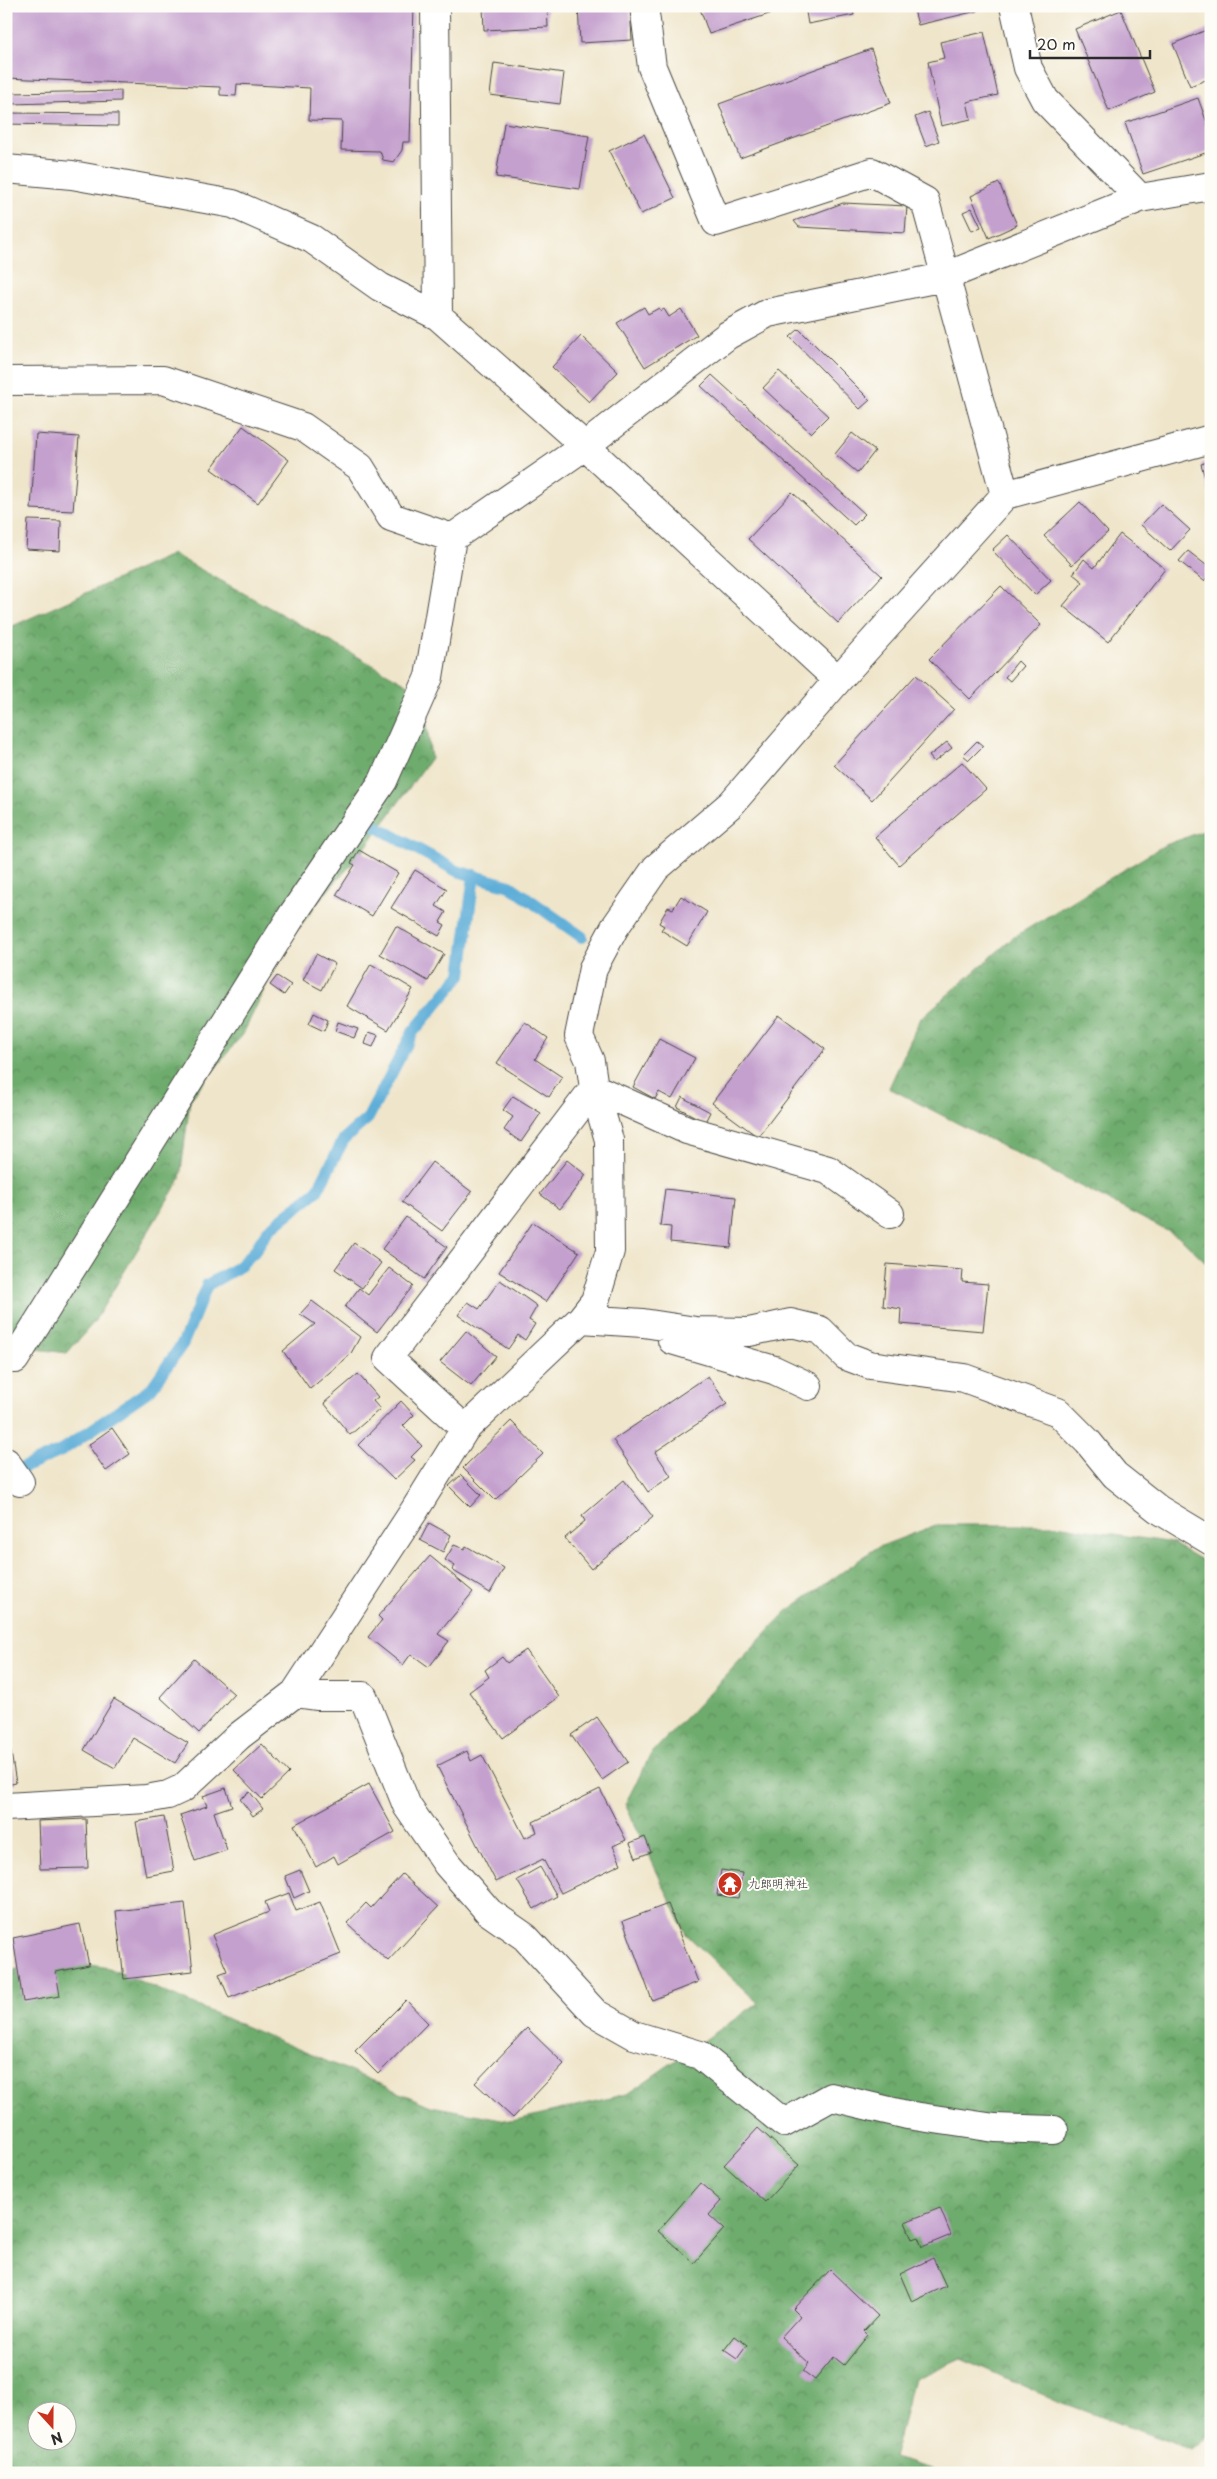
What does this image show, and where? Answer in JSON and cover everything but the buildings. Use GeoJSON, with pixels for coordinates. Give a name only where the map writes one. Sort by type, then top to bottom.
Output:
{"type":"FeatureCollection","features":[{"type":"Feature","properties":{"kind":"street"},"geometry":{"type":"LineString","coordinates":[[435,6],[438,316]]}},
{"type":"Feature","properties":{"kind":"street"},"geometry":{"type":"LineString","coordinates":[[644,6],[652,67],[716,222],[872,172],[925,201],[944,277],[1005,495]]}},
{"type":"Feature","properties":{"kind":"street"},"geometry":{"type":"LineString","coordinates":[[1014,6],[1028,68],[1045,100],[1140,198]]}},
{"type":"Feature","properties":{"kind":"street"},"geometry":{"type":"LineString","coordinates":[[6,169],[72,175],[233,204],[312,238],[380,287],[438,316],[585,446],[838,680]]}},
{"type":"Feature","properties":{"kind":"street"},"geometry":{"type":"LineString","coordinates":[[6,1358],[15,1359],[293,914],[383,781],[429,677],[452,538],[585,446],[728,335],[768,312],[944,277],[1140,198],[1211,186]]}},
{"type":"Feature","properties":{"kind":"street"},"geometry":{"type":"LineString","coordinates":[[6,381],[163,380],[303,427],[360,467],[391,517],[452,538]]}},
{"type":"Feature","properties":{"kind":"street"},"geometry":{"type":"LineString","coordinates":[[6,1807],[146,1799],[168,1795],[184,1788],[239,1736],[295,1693],[409,1519],[465,1429],[581,1319],[595,1301],[610,1251],[609,1140],[594,1088],[590,1061],[579,1036],[593,968],[615,927],[656,868],[731,804],[838,680],[1005,495],[1211,438]]}},
{"type":"Feature","properties":{"kind":"street"},"geometry":{"type":"LineString","coordinates":[[594,1088],[687,1130],[828,1170],[890,1214]]}},
{"type":"Feature","properties":{"kind":"street"},"geometry":{"type":"LineString","coordinates":[[465,1429],[388,1358],[594,1088]]}},
{"type":"Feature","properties":{"kind":"street"},"geometry":{"type":"LineString","coordinates":[[581,1319],[643,1323],[696,1331],[749,1332],[791,1323],[820,1330],[846,1356],[870,1365],[974,1381],[1058,1412],[1088,1442],[1115,1475],[1158,1510],[1211,1541]]}},
{"type":"Feature","properties":{"kind":"street"},"geometry":{"type":"LineString","coordinates":[[608,1321],[774,1370],[808,1386]]}},
{"type":"Feature","properties":{"kind":"street"},"geometry":{"type":"LineString","coordinates":[[295,1693],[316,1696],[363,1696],[407,1806],[447,1864],[489,1912],[526,1937],[595,2013],[634,2035],[700,2055],[784,2122],[831,2097],[907,2114],[995,2128],[1054,2130]]}},
{"type":"Feature","properties":{"kind":"green space"},"geometry":{"type":"Polygon","coordinates":[[[173,554],[423,693],[431,758],[360,855],[321,898],[284,948],[244,1032],[190,1100],[180,1179],[94,1322],[67,1353],[6,1345],[6,629],[173,554]]]}},
{"type":"Feature","properties":{"kind":"green space"},"geometry":{"type":"Polygon","coordinates":[[[1211,828],[1211,1267],[1181,1238],[889,1088],[920,1019],[1014,937],[1163,846],[1211,828]]]}},
{"type":"Feature","properties":{"kind":"green space"},"geometry":{"type":"Polygon","coordinates":[[[936,1525],[1056,1525],[1172,1543],[1211,1566],[1211,2434],[1192,2450],[1057,2401],[961,2358],[914,2379],[893,2458],[946,2473],[6,2473],[6,1973],[47,1958],[109,1968],[431,2106],[512,2121],[627,2094],[758,2003],[686,1934],[625,1804],[651,1754],[786,1612],[876,1548],[936,1525]]]}},
{"type":"Feature","properties":{"kind":"waterway"},"geometry":{"type":"LineString","coordinates":[[368,822],[457,871],[510,886],[582,937]]}},
{"type":"Feature","properties":{"kind":"waterway"},"geometry":{"type":"LineString","coordinates":[[11,1473],[61,1451],[151,1389],[183,1343],[207,1285],[237,1268],[254,1252],[268,1230],[317,1191],[344,1139],[368,1118],[413,1032],[461,975],[474,875]]}},
{"type":"Feature","properties":{"kind":"place","name":"九郎明神社"},"geometry":{"type":"Point","coordinates":[730,1884]}}]}
